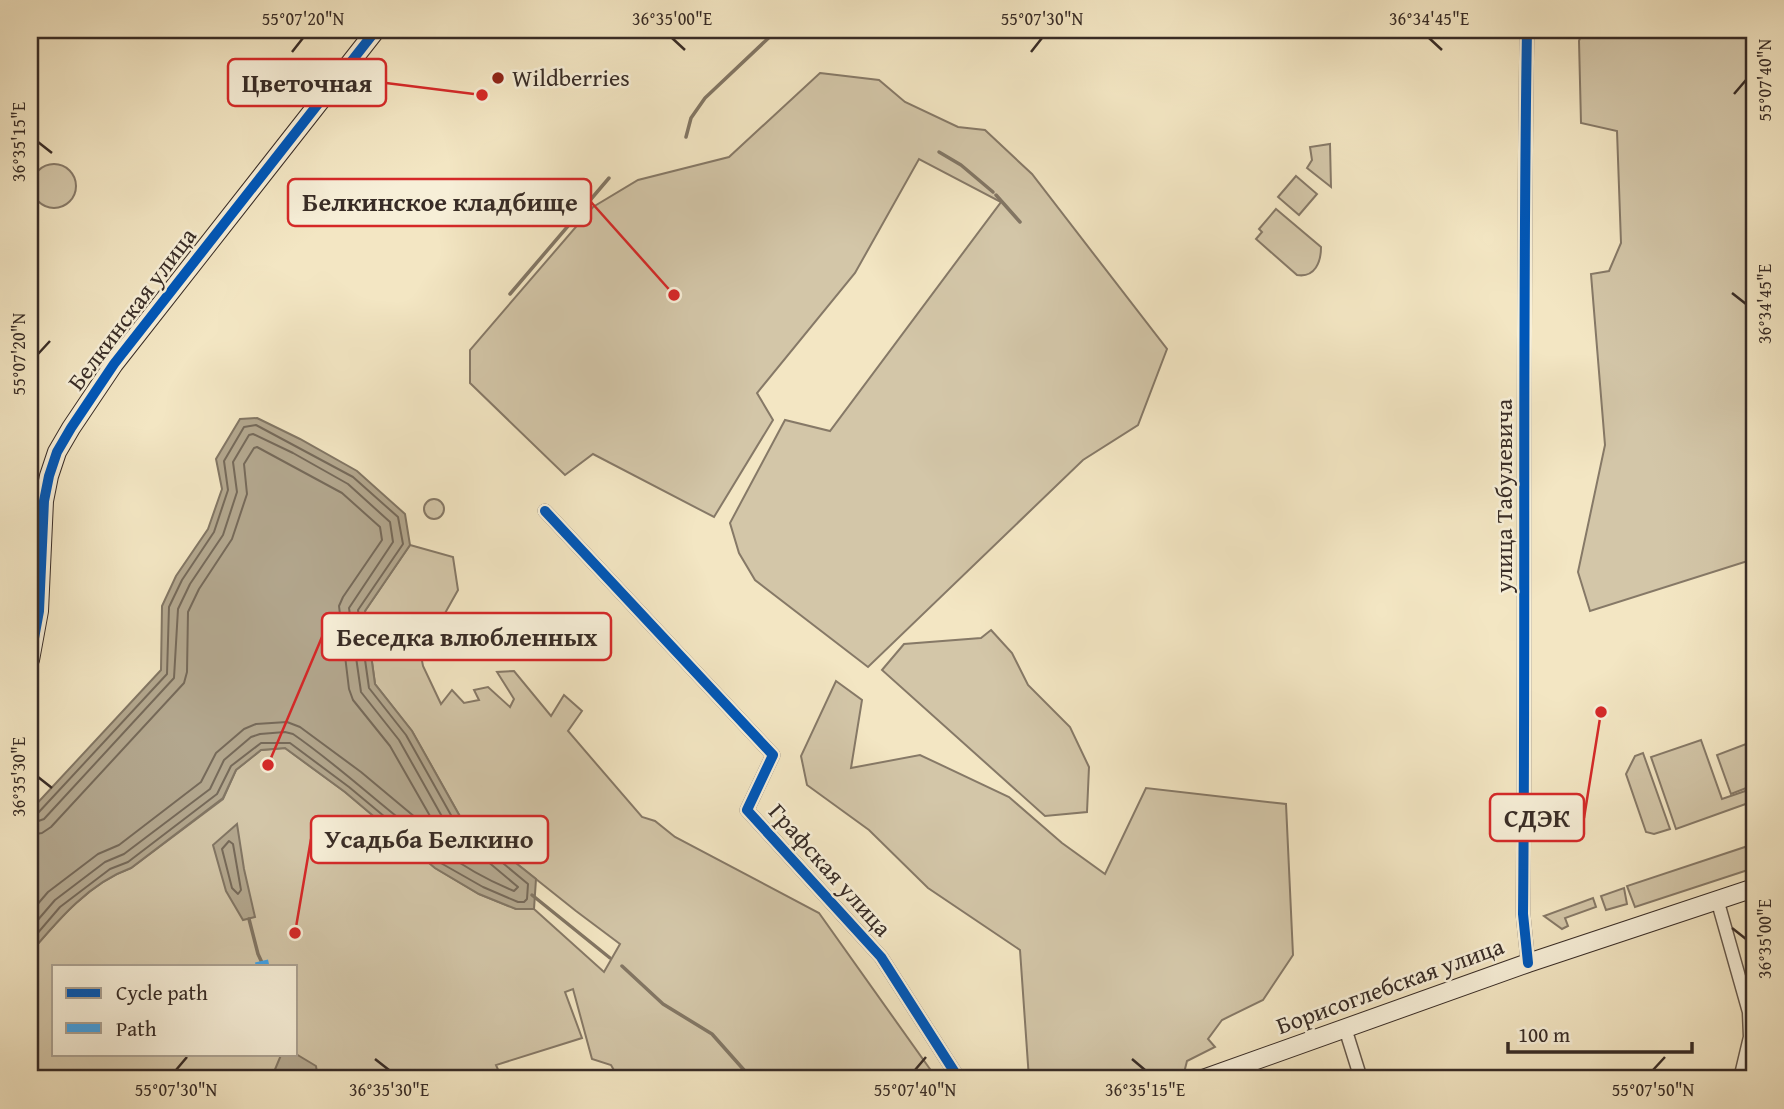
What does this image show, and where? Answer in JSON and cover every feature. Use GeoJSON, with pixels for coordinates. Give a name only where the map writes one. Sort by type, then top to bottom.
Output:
{"type":"FeatureCollection","features":[{"type":"Feature","properties":{"kind":"street","name":"Белкинская улица"},"geometry":{"type":"LineString","coordinates":[[30,660],[39,611],[44,501],[57,452],[114,363],[376,30]]}},
{"type":"Feature","properties":{"kind":"street","name":"улица Табулевича"},"geometry":{"type":"LineString","coordinates":[[1527,30],[1524,205],[1526,480],[1523,914],[1528,962]]}},
{"type":"Feature","properties":{"kind":"street","name":"Графская улица"},"geometry":{"type":"LineString","coordinates":[[545,512],[774,755],[747,810],[881,957],[959,1079]]}},
{"type":"Feature","properties":{"kind":"street","name":"Борисоглебская улица"},"geometry":{"type":"LineString","coordinates":[[1203,1079],[1528,962],[1754,888]]}},
{"type":"Feature","properties":{"kind":"street"},"geometry":{"type":"LineString","coordinates":[[1717,899],[1749,1012],[1750,1037],[1740,1079]]}},
{"type":"Feature","properties":{"kind":"street"},"geometry":{"type":"LineString","coordinates":[[1345,1028],[1361,1079]]}},
{"type":"Feature","properties":{"kind":"shaded area"},"geometry":{"type":"Polygon","coordinates":[[[1583,30],[1754,30],[1754,559],[1590,611],[1578,572],[1605,445],[1591,274],[1609,271],[1621,243],[1617,131],[1581,123],[1579,41],[1583,30]]]}},
{"type":"Feature","properties":{"kind":"shaded area"},"geometry":{"type":"Polygon","coordinates":[[[820,73],[879,80],[905,102],[958,127],[985,130],[1032,174],[1167,349],[1138,425],[1083,460],[868,667],[755,580],[739,553],[730,523],[785,420],[830,431],[1001,202],[919,159],[855,273],[757,393],[773,420],[714,517],[593,454],[565,475],[470,383],[470,350],[593,207],[638,180],[729,157],[820,73]]]}},
{"type":"Feature","properties":{"kind":"shaded area"},"geometry":{"type":"Polygon","coordinates":[[[1330,144],[1331,187],[1307,168],[1312,160],[1310,147],[1330,144]]]}},
{"type":"Feature","properties":{"kind":"shaded area"},"geometry":{"type":"Polygon","coordinates":[[[54,164],[70,170],[76,186],[70,202],[54,208],[38,202],[32,186],[38,170],[54,164]]]}},
{"type":"Feature","properties":{"kind":"shaded area"},"geometry":{"type":"Polygon","coordinates":[[[1296,176],[1317,194],[1299,215],[1278,197],[1296,176]]]}},
{"type":"Feature","properties":{"kind":"shaded area"},"geometry":{"type":"Polygon","coordinates":[[[1276,209],[1321,247],[1316,268],[1308,274],[1297,275],[1256,239],[1262,232],[1259,229],[1276,209]]]}},
{"type":"Feature","properties":{"kind":"shaded area"},"geometry":{"type":"Polygon","coordinates":[[[434,499],[441,502],[444,509],[441,516],[434,519],[427,516],[424,509],[427,502],[434,499]]]}},
{"type":"Feature","properties":{"kind":"shaded area"},"geometry":{"type":"Polygon","coordinates":[[[410,545],[453,557],[458,590],[444,615],[426,614],[417,635],[423,666],[441,704],[452,690],[464,703],[479,700],[474,690],[488,687],[510,707],[514,699],[497,672],[514,671],[551,716],[564,695],[582,711],[568,731],[642,817],[655,821],[675,837],[819,913],[937,1079],[619,1079],[611,1065],[592,1059],[573,989],[565,992],[582,1038],[496,1065],[502,1079],[30,1079],[30,953],[88,893],[101,883],[131,868],[223,799],[236,770],[261,750],[285,748],[345,792],[435,868],[479,894],[516,909],[534,909],[604,972],[620,944],[462,820],[412,731],[375,684],[365,611],[410,545]]]}},
{"type":"Feature","properties":{"kind":"shaded area"},"geometry":{"type":"Polygon","coordinates":[[[991,630],[1012,653],[1028,685],[1070,727],[1089,767],[1087,812],[1045,816],[882,670],[904,644],[981,638],[991,630]]]}},
{"type":"Feature","properties":{"kind":"shaded area"},"geometry":{"type":"Polygon","coordinates":[[[836,681],[862,700],[851,768],[920,755],[1009,797],[1062,843],[1105,874],[1146,788],[1286,804],[1293,955],[1263,1000],[1222,1020],[1208,1039],[1215,1047],[1187,1061],[1183,1077],[1029,1079],[1020,950],[928,888],[869,830],[807,785],[801,756],[836,681]]]}},
{"type":"Feature","properties":{"kind":"shaded area"},"geometry":{"type":"Polygon","coordinates":[[[1701,740],[1722,799],[1754,788],[1754,801],[1676,829],[1651,757],[1701,740]]]}},
{"type":"Feature","properties":{"kind":"shaded area"},"geometry":{"type":"Polygon","coordinates":[[[1754,741],[1754,785],[1731,794],[1717,755],[1754,741]]]}},
{"type":"Feature","properties":{"kind":"shaded area"},"geometry":{"type":"Polygon","coordinates":[[[1643,753],[1670,829],[1654,834],[1646,832],[1626,774],[1635,756],[1643,753]]]}},
{"type":"Feature","properties":{"kind":"shaded area"},"geometry":{"type":"Polygon","coordinates":[[[1754,844],[1754,868],[1635,907],[1627,886],[1754,844]]]}},
{"type":"Feature","properties":{"kind":"shaded area"},"geometry":{"type":"Polygon","coordinates":[[[1624,888],[1627,904],[1606,910],[1601,896],[1624,888]]]}},
{"type":"Feature","properties":{"kind":"shaded area"},"geometry":{"type":"Polygon","coordinates":[[[1593,898],[1596,907],[1565,918],[1568,926],[1562,929],[1544,916],[1593,898]]]}},
{"type":"Feature","properties":{"kind":"water"},"geometry":{"type":"Polygon","coordinates":[[[257,418],[357,471],[405,514],[410,545],[365,611],[375,684],[412,731],[462,820],[536,879],[534,909],[516,909],[479,894],[435,868],[345,792],[285,748],[261,750],[236,770],[223,798],[131,868],[101,883],[88,893],[30,953],[30,811],[161,670],[162,606],[176,576],[208,529],[222,489],[216,459],[240,419],[257,418]]]}},
{"type":"Feature","properties":{"kind":"water"},"geometry":{"type":"Polygon","coordinates":[[[237,824],[255,917],[243,920],[226,891],[213,845],[237,824]]]}},
{"type":"Feature","properties":{"kind":"water"},"geometry":{"type":"Polygon","coordinates":[[[298,1055],[316,1066],[318,1079],[271,1079],[281,1056],[298,1055]]]}},
{"type":"Feature","properties":{"kind":"waterway"},"geometry":{"type":"LineString","coordinates":[[686,137],[691,118],[705,98],[777,30]]}},
{"type":"Feature","properties":{"kind":"waterway"},"geometry":{"type":"LineString","coordinates":[[939,152],[961,165],[993,192]]}},
{"type":"Feature","properties":{"kind":"waterway"},"geometry":{"type":"LineString","coordinates":[[510,294],[609,178]]}},
{"type":"Feature","properties":{"kind":"waterway"},"geometry":{"type":"LineString","coordinates":[[996,195],[1020,222]]}},
{"type":"Feature","properties":{"kind":"waterway"},"geometry":{"type":"LineString","coordinates":[[532,895],[610,958]]}},
{"type":"Feature","properties":{"kind":"waterway"},"geometry":{"type":"LineString","coordinates":[[249,919],[263,965]]}},
{"type":"Feature","properties":{"kind":"waterway"},"geometry":{"type":"LineString","coordinates":[[622,966],[663,1004],[712,1034],[752,1079]]}},
{"type":"Feature","properties":{"kind":"marked path"},"geometry":{"type":"LineString","coordinates":[[265,965],[269,964]]}},
{"type":"Feature","properties":{"kind":"cycle path"},"geometry":{"type":"LineString","coordinates":[[30,660],[39,611],[44,501],[57,452],[114,364],[376,30]]}},
{"type":"Feature","properties":{"kind":"cycle path"},"geometry":{"type":"LineString","coordinates":[[1527,30],[1523,914],[1528,963]]}},
{"type":"Feature","properties":{"kind":"cycle path"},"geometry":{"type":"LineString","coordinates":[[545,511],[773,755],[747,810],[881,957],[959,1079]]}},
{"type":"Feature","properties":{"kind":"place","name":"Wildberries"},"geometry":{"type":"Point","coordinates":[498,78]}},
{"type":"Feature","properties":{"kind":"place","name":"Цветочная"},"geometry":{"type":"Point","coordinates":[482,95]}},
{"type":"Feature","properties":{"kind":"place","name":"Белкинское кладбище"},"geometry":{"type":"Point","coordinates":[674,295]}},
{"type":"Feature","properties":{"kind":"place","name":"СДЭК"},"geometry":{"type":"Point","coordinates":[1601,712]}},
{"type":"Feature","properties":{"kind":"place","name":"Беседка влюбленных"},"geometry":{"type":"Point","coordinates":[268,765]}},
{"type":"Feature","properties":{"kind":"place","name":"Усадьба Белкино"},"geometry":{"type":"Point","coordinates":[295,933]}}]}
